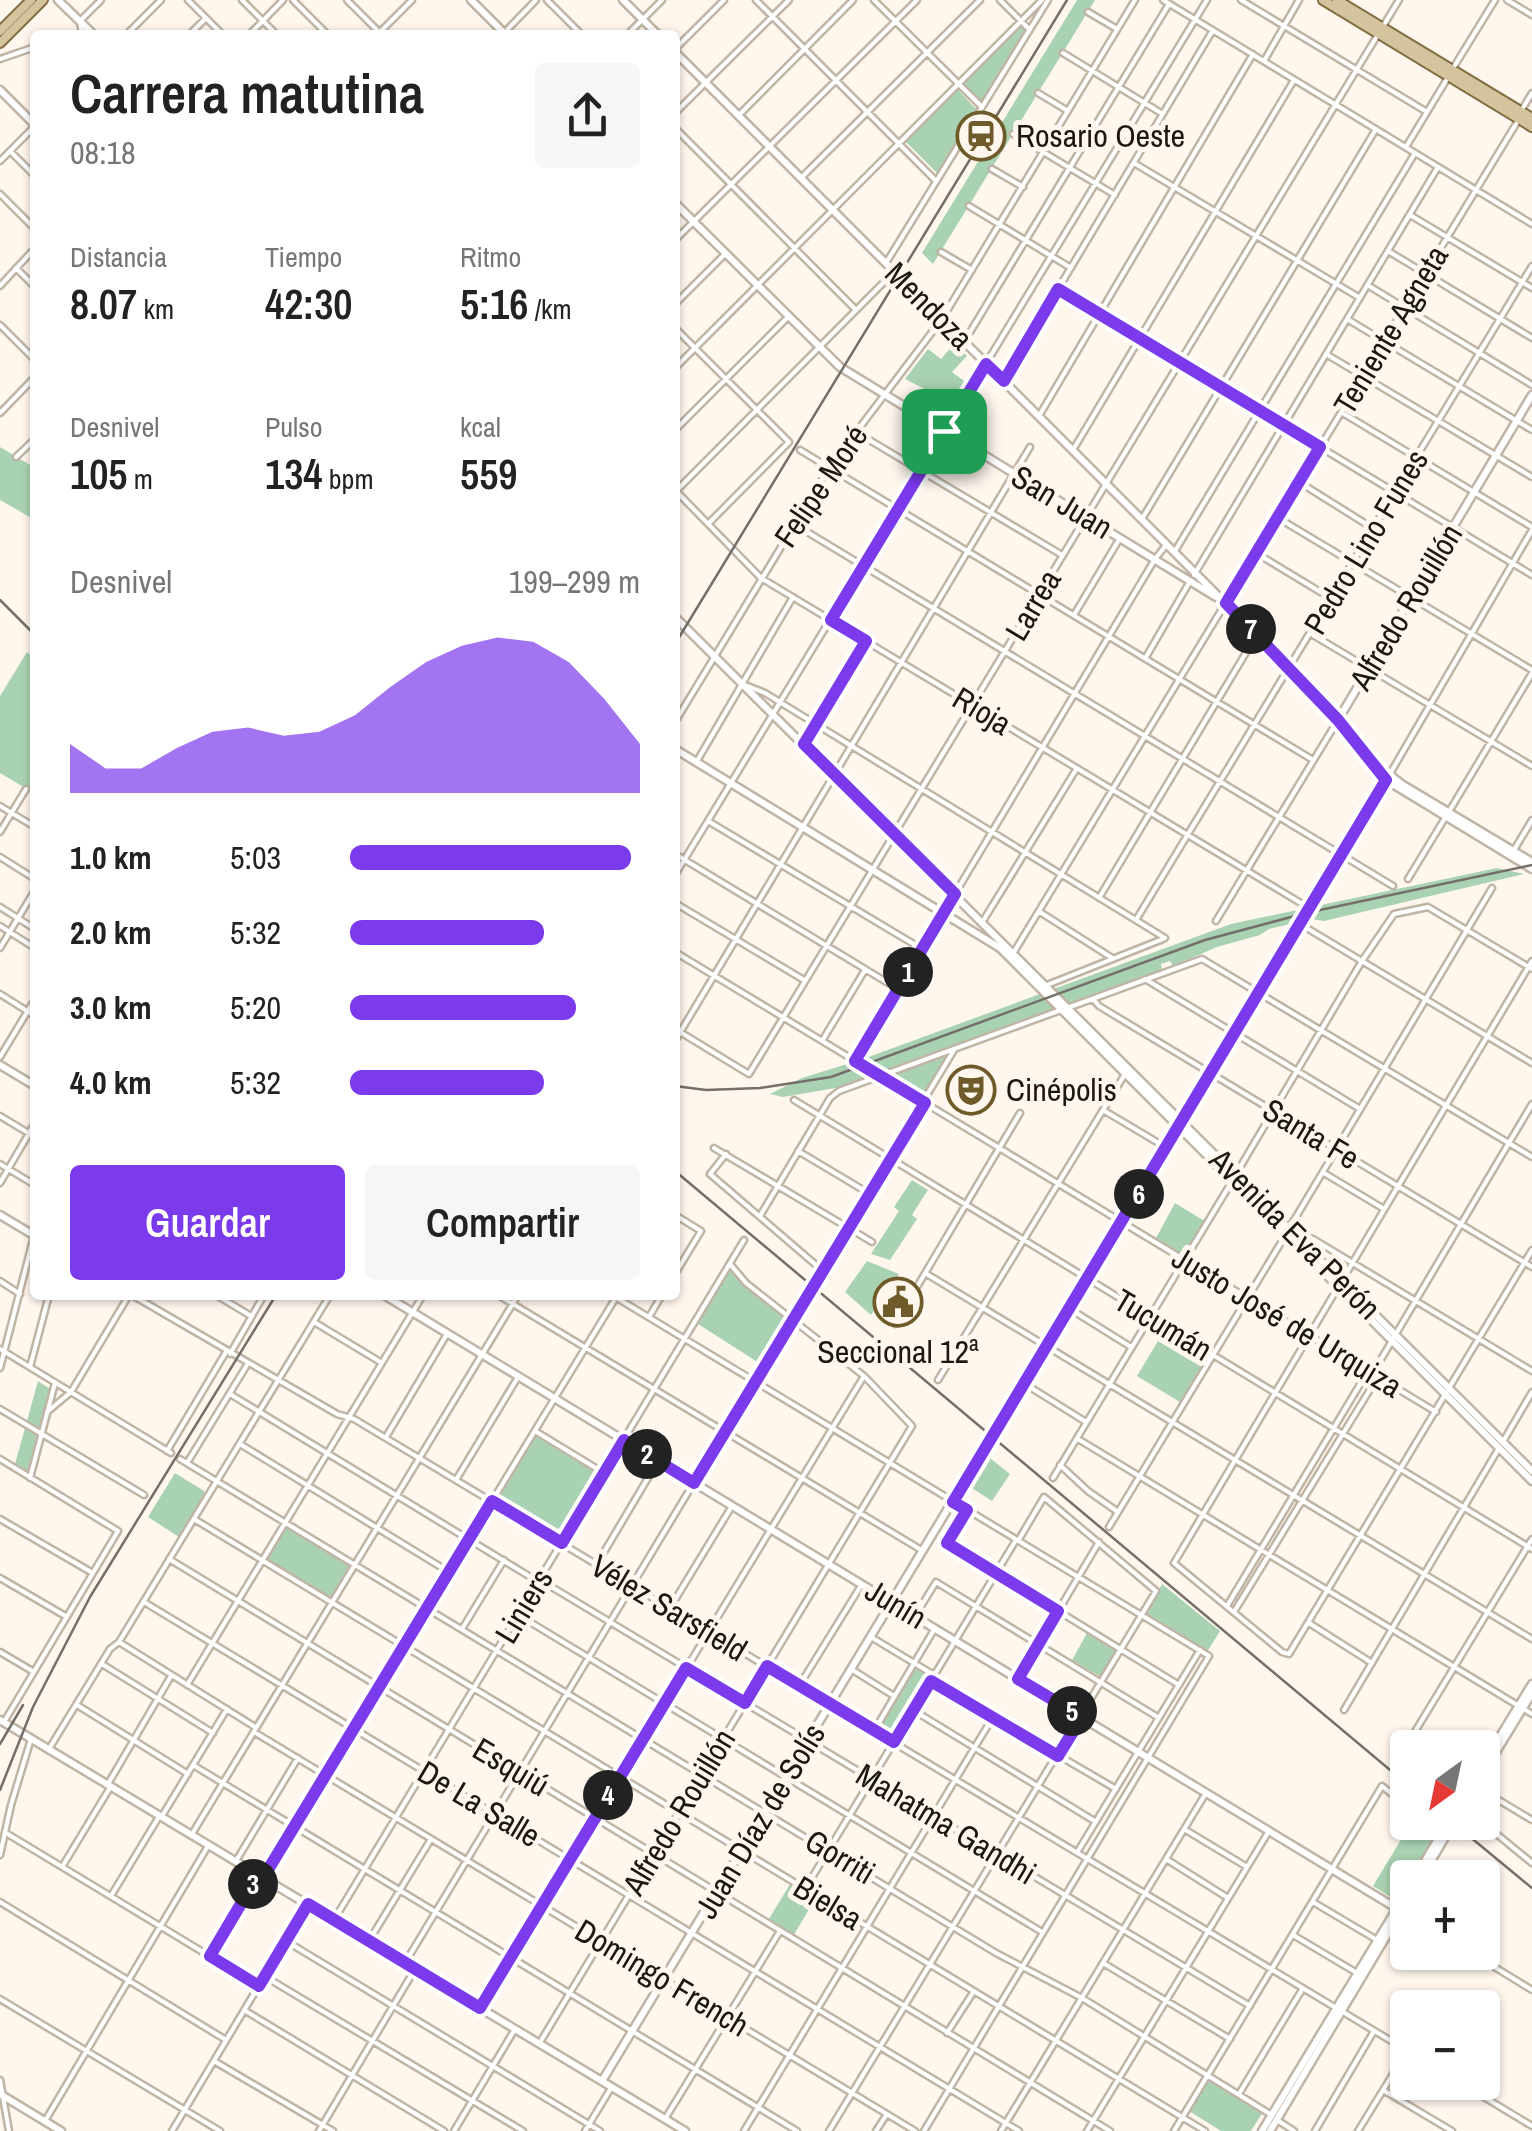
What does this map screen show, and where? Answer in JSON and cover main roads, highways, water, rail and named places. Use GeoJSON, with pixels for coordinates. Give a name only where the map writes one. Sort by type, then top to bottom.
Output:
{"type":"FeatureCollection","features":[{"type":"Feature","properties":{"kind":"main road"},"geometry":{"type":"LineString","coordinates":[[0,30],[30,0]]}},
{"type":"Feature","properties":{"kind":"main road"},"geometry":{"type":"LineString","coordinates":[[0,43],[43,0]]}},
{"type":"Feature","properties":{"kind":"main road"},"geometry":{"type":"LineString","coordinates":[[58,0],[89,30]]}},
{"type":"Feature","properties":{"kind":"main road"},"geometry":{"type":"LineString","coordinates":[[471,0],[500,30]]}},
{"type":"Feature","properties":{"kind":"main road"},"geometry":{"type":"LineString","coordinates":[[623,0],[653,30]]}},
{"type":"Feature","properties":{"kind":"main road"},"geometry":{"type":"LineString","coordinates":[[1323,0],[1451,73],[1520,115],[1532,127]]}},
{"type":"Feature","properties":{"kind":"main road"},"geometry":{"type":"LineString","coordinates":[[1337,0],[1381,31]]}},
{"type":"Feature","properties":{"kind":"main road","name":"Mendoza"},"geometry":{"type":"LineString","coordinates":[[680,56],[1226,603]]}},
{"type":"Feature","properties":{"kind":"main road"},"geometry":{"type":"LineString","coordinates":[[0,90],[30,120]]}},
{"type":"Feature","properties":{"kind":"main road"},"geometry":{"type":"LineString","coordinates":[[1520,115],[1532,118]]}},
{"type":"Feature","properties":{"kind":"main road","name":"San Juan"},"geometry":{"type":"LineString","coordinates":[[680,208],[840,367],[1226,603]]}},
{"type":"Feature","properties":{"kind":"main road","name":"Alfredo Rouillón"},"geometry":{"type":"LineString","coordinates":[[1338,720],[1532,396]]}},
{"type":"Feature","properties":{"kind":"main road"},"geometry":{"type":"LineString","coordinates":[[1226,603],[1388,777],[1532,866]]}},
{"type":"Feature","properties":{"kind":"main road","name":"Avenida Eva Perón"},"geometry":{"type":"LineString","coordinates":[[680,622],[1047,984],[1125,1074],[1180,1124]]}},
{"type":"Feature","properties":{"kind":"main road","name":"Avenida Eva Perón"},"geometry":{"type":"LineString","coordinates":[[680,751],[1000,948],[1066,1008],[1501,1445],[1532,1481]]}},
{"type":"Feature","properties":{"kind":"main road"},"geometry":{"type":"LineString","coordinates":[[0,1061],[30,1082]]}},
{"type":"Feature","properties":{"kind":"main road","name":"Juan Díaz de Solís"},"geometry":{"type":"LineString","coordinates":[[602,2081],[1180,1124]]}},
{"type":"Feature","properties":{"kind":"main road"},"geometry":{"type":"LineString","coordinates":[[0,1215],[30,1233]]}},
{"type":"Feature","properties":{"kind":"main road","name":"Junín"},"geometry":{"type":"LineString","coordinates":[[393,1300],[1390,1904]]}},
{"type":"Feature","properties":{"kind":"main road","name":"Avenida Eva Perón"},"geometry":{"type":"LineString","coordinates":[[1501,1445],[1531,1470]]}},
{"type":"Feature","properties":{"kind":"main road"},"geometry":{"type":"LineString","coordinates":[[1500,1743],[1532,1684]]}},
{"type":"Feature","properties":{"kind":"main road"},"geometry":{"type":"LineString","coordinates":[[1500,1738],[1532,1692]]}},
{"type":"Feature","properties":{"kind":"main road"},"geometry":{"type":"LineString","coordinates":[[2,1721],[685,2131]]}},
{"type":"Feature","properties":{"kind":"main road"},"geometry":{"type":"LineString","coordinates":[[1262,2131],[1274,2118],[1377,1940],[1390,1925]]}},
{"type":"Feature","properties":{"kind":"main road"},"geometry":{"type":"LineString","coordinates":[[1338,2009],[1390,1929]]}},
{"type":"Feature","properties":{"kind":"main road"},"geometry":{"type":"LineString","coordinates":[[2,2095],[61,2131]]}},
{"type":"Feature","properties":{"kind":"main road"},"geometry":{"type":"LineString","coordinates":[[1270,2131],[1274,2118]]}},
{"type":"Feature","properties":{"kind":"railway"},"geometry":{"type":"LineString","coordinates":[[680,636],[1067,0]]}},
{"type":"Feature","properties":{"kind":"railway"},"geometry":{"type":"LineString","coordinates":[[0,600],[30,630]]}},
{"type":"Feature","properties":{"kind":"railway"},"geometry":{"type":"LineString","coordinates":[[680,1087],[760,1088],[831,1077],[1205,940],[1306,913],[1532,865]]}},
{"type":"Feature","properties":{"kind":"railway"},"geometry":{"type":"LineString","coordinates":[[680,1175],[1390,1770]]}},
{"type":"Feature","properties":{"kind":"railway"},"geometry":{"type":"LineString","coordinates":[[0,1790],[33,1707],[90,1597],[273,1300]]}},
{"type":"Feature","properties":{"kind":"railway"},"geometry":{"type":"LineString","coordinates":[[0,1744],[23,1705]]}},
{"type":"Feature","properties":{"kind":"railway"},"geometry":{"type":"LineString","coordinates":[[1474,1840],[1532,1888]]}},
{"type":"Feature","properties":{"kind":"place","name":"Rosario Oeste"},"geometry":{"type":"Point","coordinates":[981,136]}},
{"type":"Feature","properties":{"kind":"place","name":"Cinépolis"},"geometry":{"type":"Point","coordinates":[971,1090]}},
{"type":"Feature","properties":{"kind":"place","name":"Seccional 12ª"},"geometry":{"type":"Point","coordinates":[898,1302]}}]}
